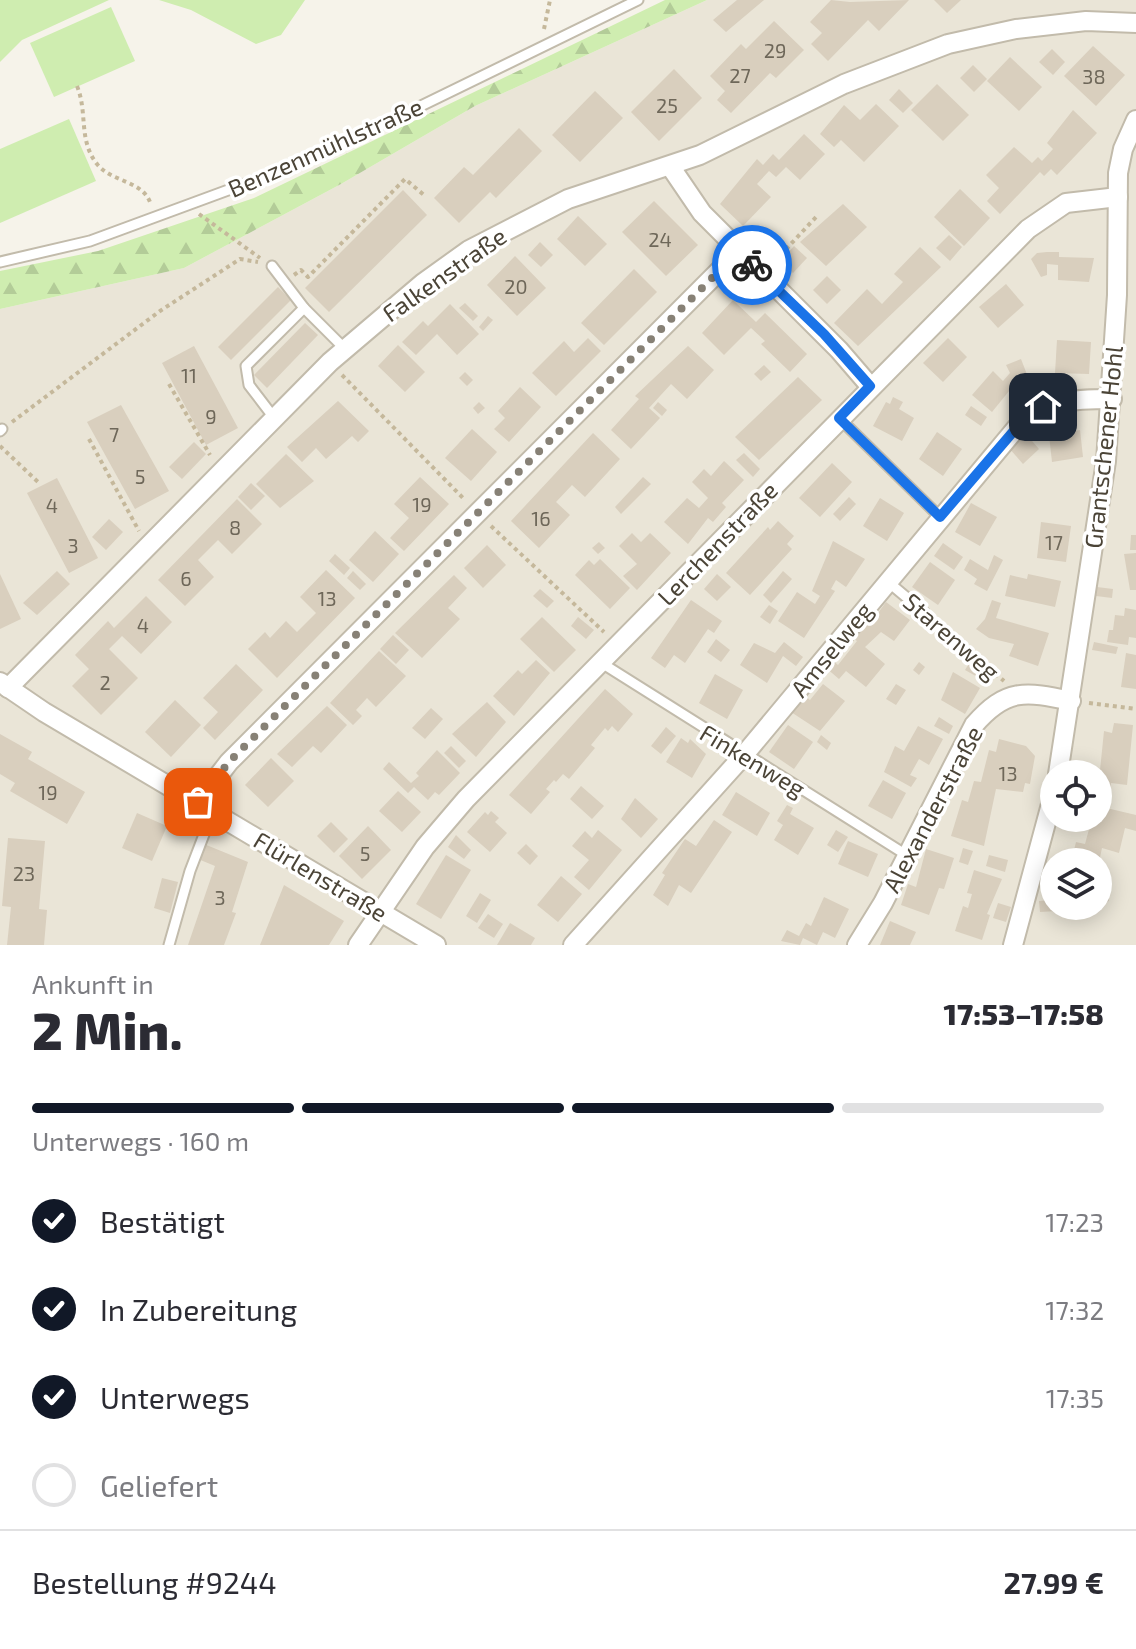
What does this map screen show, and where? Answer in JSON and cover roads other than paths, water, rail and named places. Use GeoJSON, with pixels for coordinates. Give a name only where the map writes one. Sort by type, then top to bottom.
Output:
{"type":"FeatureCollection","features":[{"type":"Feature","properties":{"kind":"street","name":"Falkenstraße"},"geometry":{"type":"LineString","coordinates":[[4,685],[345,349],[423,283],[480,244],[568,199],[670,166],[747,134],[844,84],[948,44],[1016,29],[1086,21],[1136,23]]}},
{"type":"Feature","properties":{"kind":"street","name":"Grantschener Hohl"},"geometry":{"type":"LineString","coordinates":[[1060,760],[1112,399],[1118,197],[1123,149],[1136,120]]}},
{"type":"Feature","properties":{"kind":"street"},"geometry":{"type":"LineString","coordinates":[[670,166],[702,213],[830,341],[870,386]]}},
{"type":"Feature","properties":{"kind":"street","name":"Lerchenstraße"},"geometry":{"type":"LineString","coordinates":[[358,945],[425,847],[466,799],[870,386],[1046,213],[1075,201],[1118,197]]}},
{"type":"Feature","properties":{"kind":"street"},"geometry":{"type":"LineString","coordinates":[[205,806],[229,762],[738,252]]}},
{"type":"Feature","properties":{"kind":"street","name":"Amselweg"},"geometry":{"type":"LineString","coordinates":[[573,945],[744,755],[940,517],[1031,414],[1060,401],[1112,399]]}},
{"type":"Feature","properties":{"kind":"street","name":"Flürlenstraße"},"geometry":{"type":"LineString","coordinates":[[4,685],[436,945]]}},
{"type":"Feature","properties":{"kind":"street","name":"Alexanderstraße"},"geometry":{"type":"LineString","coordinates":[[857,945],[908,856],[974,725],[992,705],[1013,694],[1071,701]]}},
{"type":"Feature","properties":{"kind":"street"},"geometry":{"type":"LineString","coordinates":[[1013,945],[1043,832]]}},
{"type":"Feature","properties":{"kind":"lane","name":"Benzenmühlstraße"},"geometry":{"type":"LineString","coordinates":[[0,262],[90,241],[188,206],[388,122],[638,0]]}},
{"type":"Feature","properties":{"kind":"lane"},"geometry":{"type":"LineString","coordinates":[[272,266],[304,308],[345,349]]}},
{"type":"Feature","properties":{"kind":"lane"},"geometry":{"type":"LineString","coordinates":[[275,419],[249,385],[246,366],[304,308]]}},
{"type":"Feature","properties":{"kind":"lane"},"geometry":{"type":"LineString","coordinates":[[839,418],[940,517]]}},
{"type":"Feature","properties":{"kind":"lane","name":"Starenweg"},"geometry":{"type":"LineString","coordinates":[[887,581],[924,612]]}},
{"type":"Feature","properties":{"kind":"lane","name":"Finkenweg"},"geometry":{"type":"LineString","coordinates":[[600,662],[908,856]]}},
{"type":"Feature","properties":{"kind":"lane"},"geometry":{"type":"LineString","coordinates":[[169,945],[205,806]]}}]}
